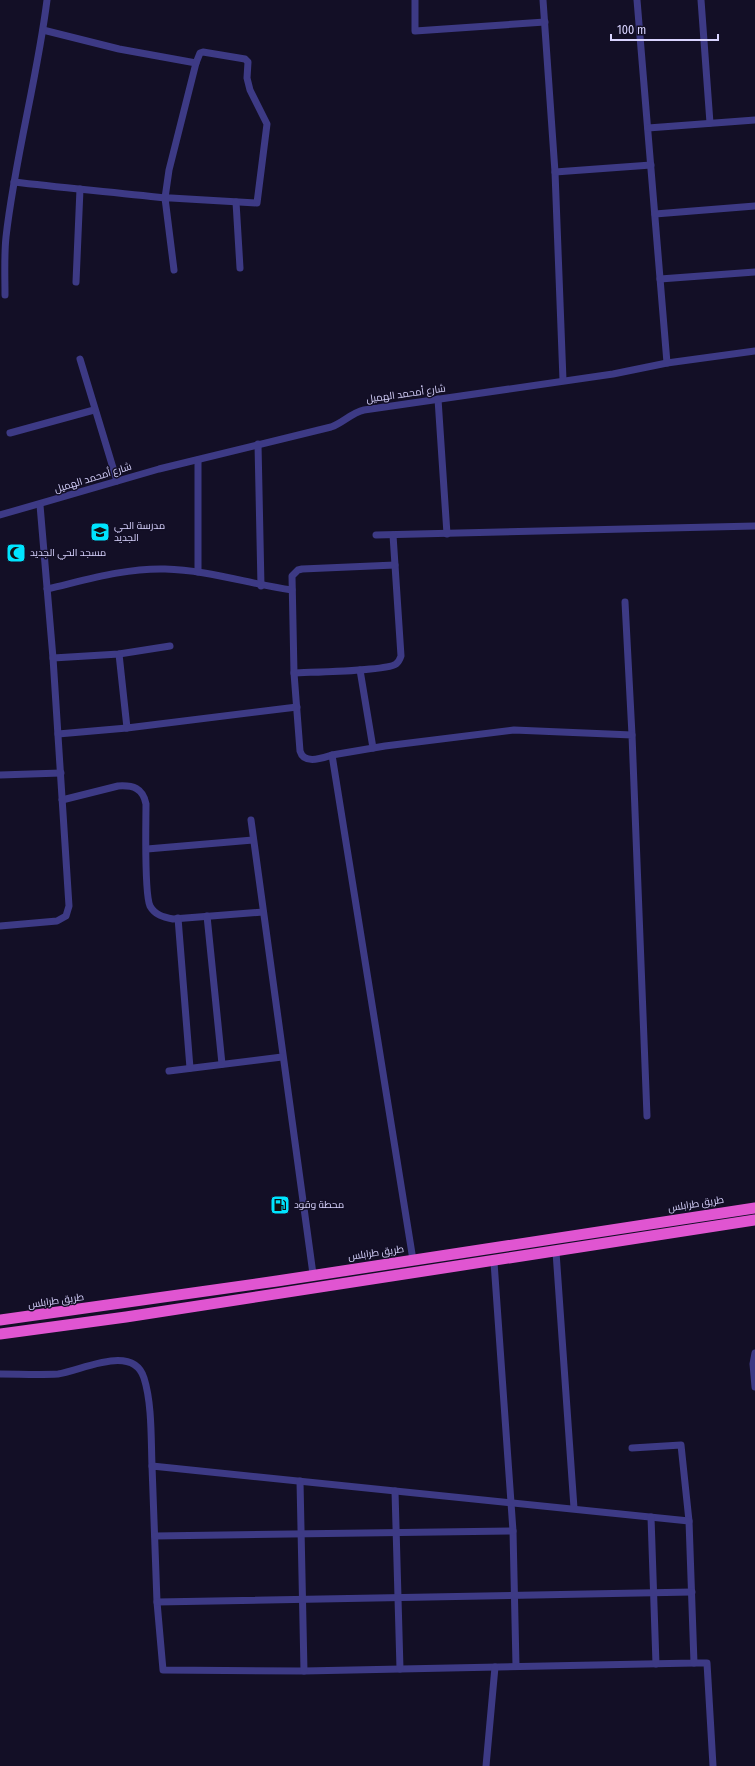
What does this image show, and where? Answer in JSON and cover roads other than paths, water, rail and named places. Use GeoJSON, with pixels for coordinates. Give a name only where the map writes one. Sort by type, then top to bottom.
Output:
{"type":"FeatureCollection","features":[{"type":"Feature","properties":{"kind":"highway","name":"طريق طرابلس"},"geometry":{"type":"LineString","coordinates":[[0,1320],[39,1316],[755,1208]]}},
{"type":"Feature","properties":{"kind":"highway"},"geometry":{"type":"LineString","coordinates":[[0,1334],[126,1317],[494,1262],[755,1220]]}},
{"type":"Feature","properties":{"kind":"street"},"geometry":{"type":"LineString","coordinates":[[5,295],[3,238],[44,30],[47,0]]}},
{"type":"Feature","properties":{"kind":"street"},"geometry":{"type":"LineString","coordinates":[[415,0],[415,31],[545,22]]}},
{"type":"Feature","properties":{"kind":"street"},"geometry":{"type":"LineString","coordinates":[[544,0],[554,172],[563,380]]}},
{"type":"Feature","properties":{"kind":"street"},"geometry":{"type":"LineString","coordinates":[[637,0],[667,363]]}},
{"type":"Feature","properties":{"kind":"street"},"geometry":{"type":"LineString","coordinates":[[700,0],[710,123]]}},
{"type":"Feature","properties":{"kind":"street"},"geometry":{"type":"LineString","coordinates":[[44,30],[119,49],[196,63]]}},
{"type":"Feature","properties":{"kind":"street"},"geometry":{"type":"LineString","coordinates":[[14,182],[165,198],[257,203],[267,124],[250,90],[248,62],[245,59],[202,52],[196,63],[169,170],[165,198],[174,270]]}},
{"type":"Feature","properties":{"kind":"street"},"geometry":{"type":"LineString","coordinates":[[648,128],[755,120]]}},
{"type":"Feature","properties":{"kind":"street"},"geometry":{"type":"LineString","coordinates":[[554,172],[651,165]]}},
{"type":"Feature","properties":{"kind":"street"},"geometry":{"type":"LineString","coordinates":[[76,282],[80,189]]}},
{"type":"Feature","properties":{"kind":"street"},"geometry":{"type":"LineString","coordinates":[[236,202],[240,268]]}},
{"type":"Feature","properties":{"kind":"street"},"geometry":{"type":"LineString","coordinates":[[654,214],[755,206]]}},
{"type":"Feature","properties":{"kind":"street"},"geometry":{"type":"LineString","coordinates":[[660,279],[755,272]]}},
{"type":"Feature","properties":{"kind":"street","name":"شارع أمحمد الهميل"},"geometry":{"type":"LineString","coordinates":[[0,515],[40,505],[159,469],[338,425],[356,412],[364,410],[667,363],[755,351]]}},
{"type":"Feature","properties":{"kind":"street"},"geometry":{"type":"LineString","coordinates":[[80,359],[94,410],[117,481]]}},
{"type":"Feature","properties":{"kind":"street"},"geometry":{"type":"LineString","coordinates":[[438,399],[447,534]]}},
{"type":"Feature","properties":{"kind":"street"},"geometry":{"type":"LineString","coordinates":[[10,433],[94,410]]}},
{"type":"Feature","properties":{"kind":"street"},"geometry":{"type":"LineString","coordinates":[[258,444],[261,586]]}},
{"type":"Feature","properties":{"kind":"street"},"geometry":{"type":"LineString","coordinates":[[198,460],[198,572]]}},
{"type":"Feature","properties":{"kind":"street"},"geometry":{"type":"LineString","coordinates":[[0,926],[57,921],[66,916],[68,911],[53,658],[40,505]]}},
{"type":"Feature","properties":{"kind":"street"},"geometry":{"type":"LineString","coordinates":[[376,535],[755,526]]}},
{"type":"Feature","properties":{"kind":"street"},"geometry":{"type":"LineString","coordinates":[[294,673],[360,670],[394,665],[400,658],[393,535]]}},
{"type":"Feature","properties":{"kind":"street"},"geometry":{"type":"LineString","coordinates":[[395,565],[298,570],[292,576],[294,673],[301,754],[306,759],[310,760],[373,748],[514,730],[632,735]]}},
{"type":"Feature","properties":{"kind":"street"},"geometry":{"type":"LineString","coordinates":[[47,589],[131,570],[166,569],[198,572],[261,586],[292,590]]}},
{"type":"Feature","properties":{"kind":"street"},"geometry":{"type":"LineString","coordinates":[[625,602],[632,735],[647,1116]]}},
{"type":"Feature","properties":{"kind":"street"},"geometry":{"type":"LineString","coordinates":[[53,658],[119,654],[170,646]]}},
{"type":"Feature","properties":{"kind":"street"},"geometry":{"type":"LineString","coordinates":[[119,654],[127,728]]}},
{"type":"Feature","properties":{"kind":"street"},"geometry":{"type":"LineString","coordinates":[[360,670],[373,748]]}},
{"type":"Feature","properties":{"kind":"street"},"geometry":{"type":"LineString","coordinates":[[58,734],[127,728],[297,707]]}},
{"type":"Feature","properties":{"kind":"street"},"geometry":{"type":"LineString","coordinates":[[332,755],[413,1260]]}},
{"type":"Feature","properties":{"kind":"street"},"geometry":{"type":"LineString","coordinates":[[0,775],[60,773]]}},
{"type":"Feature","properties":{"kind":"street"},"geometry":{"type":"LineString","coordinates":[[62,800],[118,786],[135,787],[145,796],[148,899],[150,907],[163,917],[178,918],[263,912]]}},
{"type":"Feature","properties":{"kind":"street"},"geometry":{"type":"LineString","coordinates":[[251,820],[282,1058],[313,1274]]}},
{"type":"Feature","properties":{"kind":"street"},"geometry":{"type":"LineString","coordinates":[[147,849],[253,840]]}},
{"type":"Feature","properties":{"kind":"street"},"geometry":{"type":"LineString","coordinates":[[207,916],[222,1064]]}},
{"type":"Feature","properties":{"kind":"street"},"geometry":{"type":"LineString","coordinates":[[178,918],[190,1068]]}},
{"type":"Feature","properties":{"kind":"street"},"geometry":{"type":"LineString","coordinates":[[169,1071],[282,1058]]}},
{"type":"Feature","properties":{"kind":"street"},"geometry":{"type":"LineString","coordinates":[[556,1252],[574,1508]]}},
{"type":"Feature","properties":{"kind":"street"},"geometry":{"type":"LineString","coordinates":[[494,1262],[513,1531],[516,1666]]}},
{"type":"Feature","properties":{"kind":"street"},"geometry":{"type":"LineString","coordinates":[[755,1353],[753,1364],[755,1387]]}},
{"type":"Feature","properties":{"kind":"street"},"geometry":{"type":"LineString","coordinates":[[0,1374],[57,1374],[92,1364],[122,1360],[135,1366],[144,1378],[148,1403],[152,1466],[157,1602],[162,1670],[400,1669],[707,1663],[713,1766]]}},
{"type":"Feature","properties":{"kind":"street"},"geometry":{"type":"LineString","coordinates":[[632,1448],[681,1445],[689,1521],[694,1663]]}},
{"type":"Feature","properties":{"kind":"street"},"geometry":{"type":"LineString","coordinates":[[152,1466],[574,1508],[689,1521]]}},
{"type":"Feature","properties":{"kind":"street"},"geometry":{"type":"LineString","coordinates":[[300,1481],[304,1670]]}},
{"type":"Feature","properties":{"kind":"street"},"geometry":{"type":"LineString","coordinates":[[394,1491],[400,1669]]}},
{"type":"Feature","properties":{"kind":"street"},"geometry":{"type":"LineString","coordinates":[[651,1517],[656,1664]]}},
{"type":"Feature","properties":{"kind":"street"},"geometry":{"type":"LineString","coordinates":[[155,1536],[513,1531]]}},
{"type":"Feature","properties":{"kind":"street"},"geometry":{"type":"LineString","coordinates":[[157,1602],[515,1594],[692,1592]]}},
{"type":"Feature","properties":{"kind":"street"},"geometry":{"type":"LineString","coordinates":[[486,1766],[495,1667]]}},
{"type":"Feature","properties":{"kind":"place","name":"مدرسة الحي الجديد"},"geometry":{"type":"Point","coordinates":[100,532]}},
{"type":"Feature","properties":{"kind":"place","name":"مسجد الحي الجديد"},"geometry":{"type":"Point","coordinates":[16,553]}},
{"type":"Feature","properties":{"kind":"place","name":"محطة وقود"},"geometry":{"type":"Point","coordinates":[280,1205]}}]}
